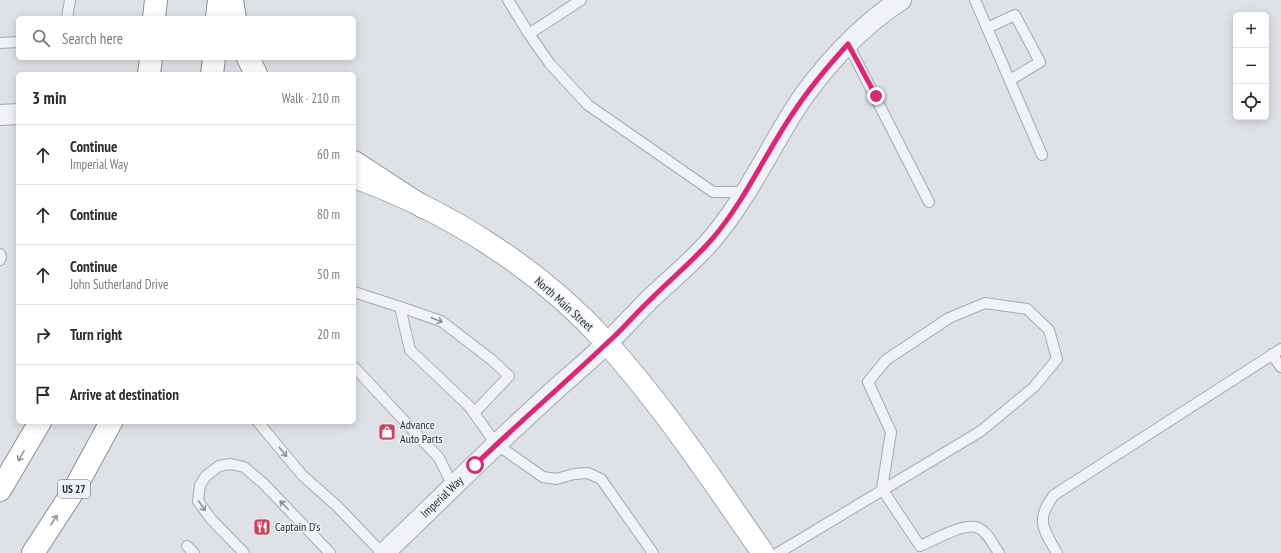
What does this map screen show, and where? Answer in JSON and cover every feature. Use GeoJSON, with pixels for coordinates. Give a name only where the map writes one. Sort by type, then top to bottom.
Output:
{"type":"FeatureCollection","features":[{"type":"Feature","properties":{"kind":"main road"},"geometry":{"type":"LineString","coordinates":[[154,16],[156,0]]}},
{"type":"Feature","properties":{"kind":"main road"},"geometry":{"type":"LineString","coordinates":[[217,16],[219,0]]}},
{"type":"Feature","properties":{"kind":"main road"},"geometry":{"type":"LineString","coordinates":[[232,0],[235,16]]}},
{"type":"Feature","properties":{"kind":"main road"},"geometry":{"type":"LineString","coordinates":[[149,72],[151,60]]}},
{"type":"Feature","properties":{"kind":"main road"},"geometry":{"type":"LineString","coordinates":[[212,72],[214,60]]}},
{"type":"Feature","properties":{"kind":"main road"},"geometry":{"type":"LineString","coordinates":[[249,60],[255,72]]}},
{"type":"Feature","properties":{"kind":"main road"},"geometry":{"type":"LineString","coordinates":[[356,163],[423,207]]}},
{"type":"Feature","properties":{"kind":"main road","name":"North Main Street"},"geometry":{"type":"LineString","coordinates":[[356,178],[396,194],[467,230],[520,266],[566,303],[607,344],[633,373],[726,498],[763,553]]}},
{"type":"Feature","properties":{"kind":"main road"},"geometry":{"type":"LineString","coordinates":[[0,490],[39,424]]}},
{"type":"Feature","properties":{"kind":"main road","name":"US 27"},"geometry":{"type":"LineString","coordinates":[[33,553],[78,483],[110,424]]}},
{"type":"Feature","properties":{"kind":"street","name":"Imperial Way"},"geometry":{"type":"LineString","coordinates":[[383,553],[496,444],[607,344],[651,298],[698,255],[730,216],[746,192],[794,110],[818,79],[848,44],[871,22],[901,0]]}},
{"type":"Feature","properties":{"kind":"street"},"geometry":{"type":"LineString","coordinates":[[0,115],[16,114]]}},
{"type":"Feature","properties":{"kind":"lane"},"geometry":{"type":"LineString","coordinates":[[67,16],[70,0]]}},
{"type":"Feature","properties":{"kind":"lane"},"geometry":{"type":"LineString","coordinates":[[508,0],[550,64],[588,105],[713,192],[746,192]]}},
{"type":"Feature","properties":{"kind":"lane"},"geometry":{"type":"LineString","coordinates":[[529,34],[581,0]]}},
{"type":"Feature","properties":{"kind":"lane"},"geometry":{"type":"LineString","coordinates":[[975,0],[1042,155]]}},
{"type":"Feature","properties":{"kind":"lane"},"geometry":{"type":"LineString","coordinates":[[987,28],[1015,15],[1040,62],[1010,80]]}},
{"type":"Feature","properties":{"kind":"lane"},"geometry":{"type":"LineString","coordinates":[[0,43],[16,42]]}},
{"type":"Feature","properties":{"kind":"lane"},"geometry":{"type":"LineString","coordinates":[[848,44],[929,202]]}},
{"type":"Feature","properties":{"kind":"lane"},"geometry":{"type":"LineString","coordinates":[[0,254],[0,260]]}},
{"type":"Feature","properties":{"kind":"lane"},"geometry":{"type":"LineString","coordinates":[[356,293],[441,321],[492,360],[509,376],[474,413]]}},
{"type":"Feature","properties":{"kind":"lane"},"geometry":{"type":"LineString","coordinates":[[778,553],[882,489],[981,430],[1034,387],[1058,359],[1049,330],[1027,309],[985,303],[949,318],[886,360],[868,382],[891,432],[882,489],[916,549],[964,527],[977,527],[987,535],[998,553]]}},
{"type":"Feature","properties":{"kind":"lane"},"geometry":{"type":"LineString","coordinates":[[400,307],[410,350],[468,406],[496,444],[543,477],[556,479],[574,474],[588,473],[601,479],[653,553]]}},
{"type":"Feature","properties":{"kind":"lane"},"geometry":{"type":"LineString","coordinates":[[1057,553],[1046,535],[1042,522],[1045,507],[1054,495],[1277,352],[1281,368]]}},
{"type":"Feature","properties":{"kind":"lane"},"geometry":{"type":"LineString","coordinates":[[356,369],[439,458],[453,486]]}},
{"type":"Feature","properties":{"kind":"lane"},"geometry":{"type":"LineString","coordinates":[[260,424],[302,475],[338,507],[383,553]]}},
{"type":"Feature","properties":{"kind":"lane"},"geometry":{"type":"LineString","coordinates":[[244,553],[211,519],[198,500],[200,485],[206,476],[219,466],[232,464],[244,467],[263,484],[330,553]]}},
{"type":"Feature","properties":{"kind":"place","name":"Advance Auto Parts"},"geometry":{"type":"Point","coordinates":[387,432]}},
{"type":"Feature","properties":{"kind":"place","name":"Captain D's"},"geometry":{"type":"Point","coordinates":[262,527]}},
{"type":"Feature","properties":{"kind":"route"},"geometry":{"type":"LineString","coordinates":[[475,465],[546,398],[607,344],[651,298],[698,255],[730,216],[746,192],[794,110],[832,61],[848,44],[876,96]]}}]}
